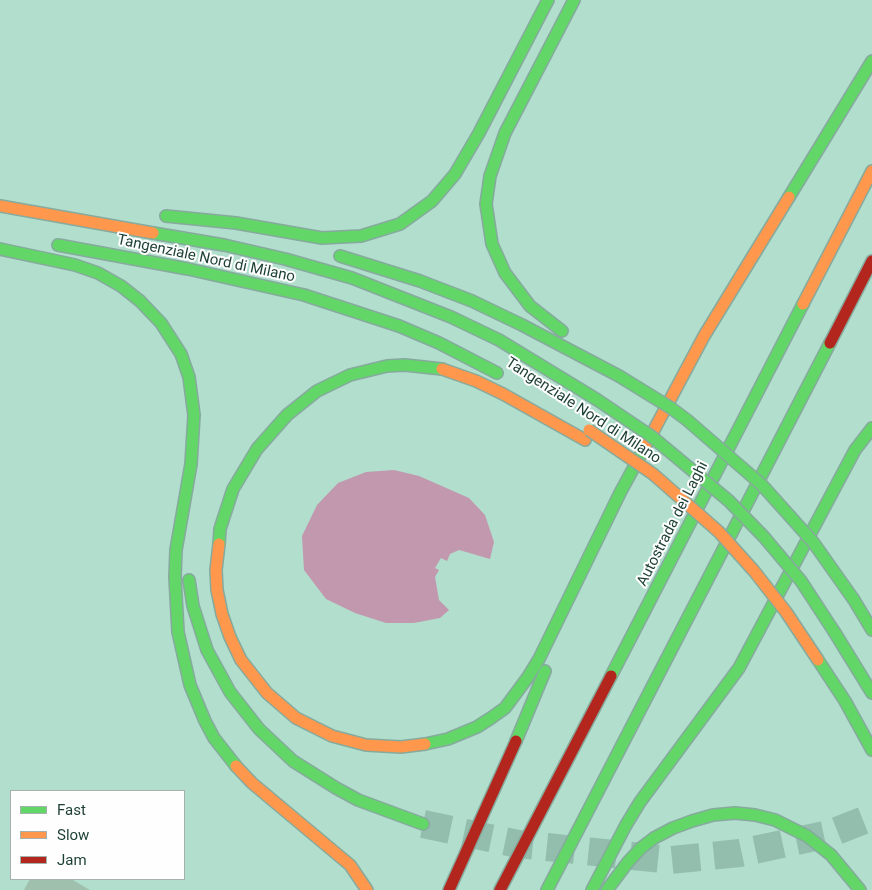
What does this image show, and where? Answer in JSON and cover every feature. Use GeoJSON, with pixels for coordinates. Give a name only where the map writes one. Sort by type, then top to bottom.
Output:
{"type":"FeatureCollection","features":[{"type":"Feature","properties":{"kind":"highway"},"geometry":{"type":"LineString","coordinates":[[286,243],[161,215],[236,223],[305,236],[329,238],[361,236],[400,224],[432,201],[455,174],[548,0]]}},
{"type":"Feature","properties":{"kind":"highway"},"geometry":{"type":"LineString","coordinates":[[569,335],[530,306],[505,273],[492,244],[486,204],[490,176],[505,133],[574,0]]}},
{"type":"Feature","properties":{"kind":"highway"},"geometry":{"type":"LineString","coordinates":[[449,890],[521,731],[582,573],[620,493],[704,336],[872,59]]}},
{"type":"Feature","properties":{"kind":"highway","name":"Autostrada dei Laghi"},"geometry":{"type":"LineString","coordinates":[[500,890],[872,171]]}},
{"type":"Feature","properties":{"kind":"highway","name":"Tangenziale Nord di Milano"},"geometry":{"type":"LineString","coordinates":[[0,206],[224,245],[285,260],[352,278],[442,313],[499,340],[596,399],[651,436],[729,501],[764,537],[801,581],[872,693]]}},
{"type":"Feature","properties":{"kind":"highway"},"geometry":{"type":"LineString","coordinates":[[22,210],[58,214],[103,212]]}},
{"type":"Feature","properties":{"kind":"highway","name":"Tangenziale Nord di Milano"},"geometry":{"type":"LineString","coordinates":[[49,243],[188,269],[267,286],[335,304],[399,326],[439,343],[510,380]]}},
{"type":"Feature","properties":{"kind":"highway"},"geometry":{"type":"LineString","coordinates":[[0,249],[75,265],[98,273],[130,292],[140,301],[161,323],[181,354],[189,377],[194,415],[188,549]]}},
{"type":"Feature","properties":{"kind":"highway"},"geometry":{"type":"LineString","coordinates":[[332,254],[420,281],[472,300],[623,372],[636,373],[671,408],[718,445],[777,500],[813,542],[854,600],[872,630]]}},
{"type":"Feature","properties":{"kind":"highway"},"geometry":{"type":"LineString","coordinates":[[548,890],[872,261]]}},
{"type":"Feature","properties":{"kind":"highway"},"geometry":{"type":"LineString","coordinates":[[603,355],[623,372]]}},
{"type":"Feature","properties":{"kind":"highway","name":"Tangenziale Nord di Milano"},"geometry":{"type":"LineString","coordinates":[[582,573],[528,677],[505,708],[463,733],[430,743],[401,747],[366,745],[332,736],[302,721],[279,705],[253,677],[241,660],[230,637],[222,614],[216,570],[219,535],[233,489],[257,449],[273,429],[302,401],[333,382],[350,375],[387,366],[442,370],[459,374],[585,432],[652,474],[719,532],[749,564],[786,612],[845,701],[872,750]]}},
{"type":"Feature","properties":{"kind":"highway"},"geometry":{"type":"LineString","coordinates":[[592,890],[640,802],[739,668],[855,450],[872,428]]}},
{"type":"Feature","properties":{"kind":"highway"},"geometry":{"type":"LineString","coordinates":[[191,464],[176,550],[175,577],[181,649],[196,703],[214,738],[239,770],[350,865],[367,890]]}},
{"type":"Feature","properties":{"kind":"highway"},"geometry":{"type":"LineString","coordinates":[[777,500],[822,536],[834,552]]}},
{"type":"Feature","properties":{"kind":"highway"},"geometry":{"type":"LineString","coordinates":[[188,567],[193,606],[207,650],[230,692],[259,729],[293,761],[336,788],[358,800],[423,824]]}},
{"type":"Feature","properties":{"kind":"highway"},"geometry":{"type":"LineString","coordinates":[[607,890],[628,862],[654,838],[692,821],[713,815],[734,813],[755,815],[775,820],[807,836],[831,855],[860,890]]}},
{"type":"Feature","properties":{"kind":"shaded area"},"geometry":{"type":"Polygon","coordinates":[[[394,470],[419,476],[469,498],[485,515],[494,542],[490,559],[459,550],[450,554],[447,561],[441,558],[435,568],[439,570],[435,577],[439,600],[449,610],[440,618],[414,623],[386,623],[355,613],[326,599],[304,570],[302,536],[317,505],[338,483],[366,472],[394,470]]]}},
{"type":"Feature","properties":{"kind":"building"},"geometry":{"type":"Polygon","coordinates":[[[29,880],[73,880],[90,890],[24,890],[29,880]]]}},
{"type":"Feature","properties":{"kind":"tunnel"},"geometry":{"type":"LineString","coordinates":[[423,824],[518,844],[671,860],[740,853],[829,834],[872,817]]}},
{"type":"Feature","properties":{"kind":"traffic: fast"},"geometry":{"type":"LineString","coordinates":[[166,216],[236,223],[322,238],[361,236],[400,224],[432,201],[455,174],[479,133],[548,0]]}},
{"type":"Feature","properties":{"kind":"traffic: fast"},"geometry":{"type":"LineString","coordinates":[[562,331],[530,306],[505,273],[492,244],[486,204],[490,176],[505,133],[574,0]]}},
{"type":"Feature","properties":{"kind":"traffic: fast"},"geometry":{"type":"LineString","coordinates":[[789,197],[872,61]]}},
{"type":"Feature","properties":{"kind":"traffic: fast"},"geometry":{"type":"LineString","coordinates":[[153,233],[224,245],[285,259],[352,278],[451,317],[499,340],[596,399]]}},
{"type":"Feature","properties":{"kind":"traffic: fast"},"geometry":{"type":"LineString","coordinates":[[58,245],[188,269],[304,295],[399,326],[439,343],[497,373]]}},
{"type":"Feature","properties":{"kind":"traffic: fast"},"geometry":{"type":"LineString","coordinates":[[0,249],[75,265],[98,273],[121,286],[140,301],[161,323],[181,354],[189,377],[194,415],[191,464],[176,550],[175,577],[178,632],[190,685],[205,721],[214,738],[236,766]]}},
{"type":"Feature","properties":{"kind":"traffic: fast"},"geometry":{"type":"LineString","coordinates":[[340,256],[420,281],[472,301],[619,376]]}},
{"type":"Feature","properties":{"kind":"traffic: fast"},"geometry":{"type":"LineString","coordinates":[[611,676],[803,304]]}},
{"type":"Feature","properties":{"kind":"traffic: fast"},"geometry":{"type":"LineString","coordinates":[[547,890],[830,343]]}},
{"type":"Feature","properties":{"kind":"traffic: fast"},"geometry":{"type":"LineString","coordinates":[[219,544],[220,529],[233,489],[257,449],[287,415],[317,391],[350,375],[387,366],[405,365],[442,369]]}},
{"type":"Feature","properties":{"kind":"traffic: fast"},"geometry":{"type":"LineString","coordinates":[[619,376],[687,420],[762,485],[813,542],[854,600]]}},
{"type":"Feature","properties":{"kind":"traffic: fast"},"geometry":{"type":"LineString","coordinates":[[596,399],[651,436],[729,501],[764,537],[801,581],[835,633]]}},
{"type":"Feature","properties":{"kind":"traffic: fast"},"geometry":{"type":"LineString","coordinates":[[592,890],[640,802],[739,668],[855,450],[872,428]]}},
{"type":"Feature","properties":{"kind":"traffic: fast"},"geometry":{"type":"LineString","coordinates":[[425,744],[448,739],[477,727],[491,718],[505,708],[528,677],[539,659],[620,493],[647,443]]}},
{"type":"Feature","properties":{"kind":"traffic: fast"},"geometry":{"type":"LineString","coordinates":[[189,580],[193,606],[207,650],[230,692],[259,729],[293,761],[336,788],[358,800],[423,824]]}},
{"type":"Feature","properties":{"kind":"traffic: fast"},"geometry":{"type":"LineString","coordinates":[[854,600],[872,630]]}},
{"type":"Feature","properties":{"kind":"traffic: fast"},"geometry":{"type":"LineString","coordinates":[[835,633],[872,693]]}},
{"type":"Feature","properties":{"kind":"traffic: fast"},"geometry":{"type":"LineString","coordinates":[[818,660],[845,701],[872,750]]}},
{"type":"Feature","properties":{"kind":"traffic: fast"},"geometry":{"type":"LineString","coordinates":[[516,741],[545,671]]}},
{"type":"Feature","properties":{"kind":"traffic: fast"},"geometry":{"type":"LineString","coordinates":[[607,890],[628,862],[654,838],[692,821],[713,815],[735,813],[775,820],[807,836],[831,855],[860,890]]}},
{"type":"Feature","properties":{"kind":"traffic: slow"},"geometry":{"type":"LineString","coordinates":[[803,304],[872,171]]}},
{"type":"Feature","properties":{"kind":"traffic: slow"},"geometry":{"type":"LineString","coordinates":[[647,443],[704,336],[789,197]]}},
{"type":"Feature","properties":{"kind":"traffic: slow"},"geometry":{"type":"LineString","coordinates":[[0,206],[153,233]]}},
{"type":"Feature","properties":{"kind":"traffic: slow"},"geometry":{"type":"LineString","coordinates":[[442,369],[476,381],[503,394],[585,440]]}},
{"type":"Feature","properties":{"kind":"traffic: slow"},"geometry":{"type":"LineString","coordinates":[[589,430],[653,474],[719,532],[754,571],[786,612],[818,660]]}},
{"type":"Feature","properties":{"kind":"traffic: slow"},"geometry":{"type":"LineString","coordinates":[[219,544],[216,570],[217,590],[222,614],[241,660],[267,693],[296,718],[332,736],[366,745],[401,747],[425,744]]}},
{"type":"Feature","properties":{"kind":"traffic: slow"},"geometry":{"type":"LineString","coordinates":[[236,766],[252,783],[350,865],[367,890]]}},
{"type":"Feature","properties":{"kind":"traffic: jam"},"geometry":{"type":"LineString","coordinates":[[830,343],[872,261]]}},
{"type":"Feature","properties":{"kind":"traffic: jam"},"geometry":{"type":"LineString","coordinates":[[500,890],[611,676]]}},
{"type":"Feature","properties":{"kind":"traffic: jam"},"geometry":{"type":"LineString","coordinates":[[449,890],[516,741]]}}]}
